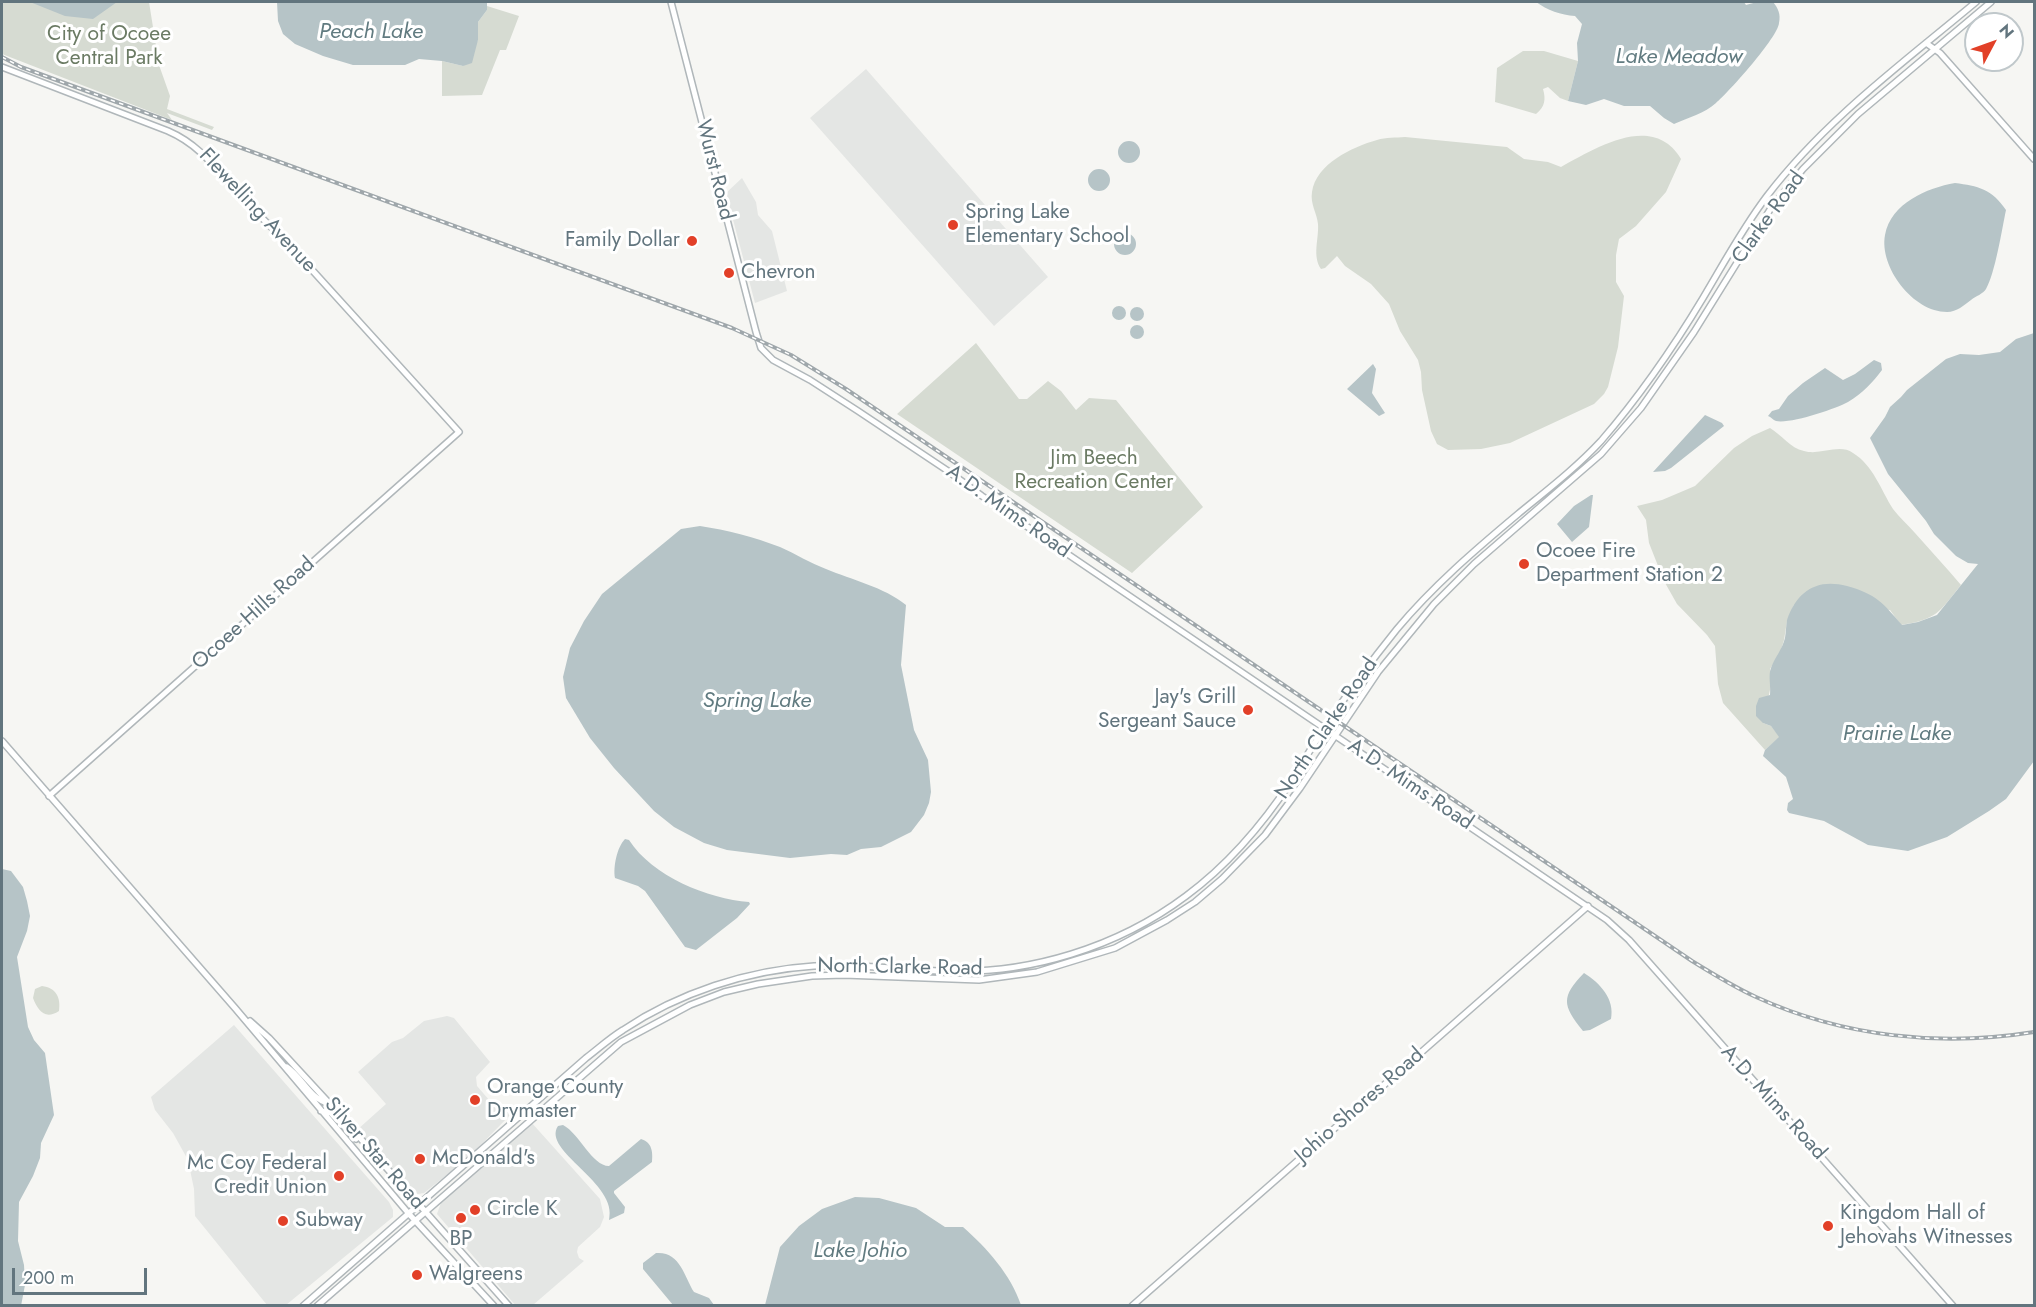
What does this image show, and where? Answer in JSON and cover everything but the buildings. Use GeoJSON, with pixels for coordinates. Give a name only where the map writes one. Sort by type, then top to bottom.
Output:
{"type":"FeatureCollection","features":[{"type":"Feature","properties":{"kind":"street","name":"Wurst Road"},"geometry":{"type":"LineString","coordinates":[[671,2],[758,339]]}},
{"type":"Feature","properties":{"kind":"street","name":"Clarke Road"},"geometry":{"type":"LineString","coordinates":[[1580,462],[1649,380],[1700,303],[1740,234],[1769,194],[1808,148],[1854,102],[1976,2]]}},
{"type":"Feature","properties":{"kind":"street","name":"Clarke Road"},"geometry":{"type":"LineString","coordinates":[[1585,468],[1601,454],[1641,408],[1666,374],[1771,208],[1803,169],[1858,114],[1991,2]]}},
{"type":"Feature","properties":{"kind":"street"},"geometry":{"type":"LineString","coordinates":[[1926,43],[1936,50],[2034,159]]}},
{"type":"Feature","properties":{"kind":"street","name":"Flewelling Avenue"},"geometry":{"type":"LineString","coordinates":[[2,67],[168,131],[198,148],[254,211],[284,238],[459,432]]}},
{"type":"Feature","properties":{"kind":"street","name":"A.D. Mims Road"},"geometry":{"type":"LineString","coordinates":[[758,339],[761,348],[773,360],[810,380],[939,465],[1588,906],[1629,940],[1953,1305]]}},
{"type":"Feature","properties":{"kind":"street","name":"Ocoee Hills Road"},"geometry":{"type":"LineString","coordinates":[[49,796],[459,432]]}},
{"type":"Feature","properties":{"kind":"street","name":"North Clarke Road"},"geometry":{"type":"LineString","coordinates":[[303,1305],[601,1046],[637,1021],[688,996],[754,975],[812,966],[839,965],[948,972],[1014,967],[1051,960],[1128,932],[1186,896],[1216,872],[1236,852],[1273,807],[1325,727],[1395,632],[1425,598],[1468,557],[1580,462]]}},
{"type":"Feature","properties":{"kind":"street","name":"North Clarke Road"},"geometry":{"type":"LineString","coordinates":[[317,1305],[621,1042],[690,1005],[724,992],[812,976],[844,975],[946,980],[1006,977],[1037,972],[1115,948],[1195,902],[1249,853],[1282,812],[1378,672],[1434,604],[1474,564],[1585,468]]}},
{"type":"Feature","properties":{"kind":"street","name":"Silver Star Road"},"geometry":{"type":"LineString","coordinates":[[2,741],[235,1008],[409,1214],[494,1305]]}},
{"type":"Feature","properties":{"kind":"street","name":"Johio Shores Road"},"geometry":{"type":"LineString","coordinates":[[1132,1305],[1588,906]]}},
{"type":"Feature","properties":{"kind":"street","name":"Silver Star Road"},"geometry":{"type":"LineString","coordinates":[[235,1008],[269,1038],[329,1103],[509,1305]]}},
{"type":"Feature","properties":{"kind":"street"},"geometry":{"type":"LineString","coordinates":[[280,1062],[294,1071],[319,1100],[329,1103]]}},
{"type":"Feature","properties":{"kind":"street"},"geometry":{"type":"LineString","coordinates":[[321,1111],[331,1113],[358,1141],[367,1147]]}},
{"type":"Feature","properties":{"kind":"street"},"geometry":{"type":"LineString","coordinates":[[326,1286],[332,1293]]}},
{"type":"Feature","properties":{"kind":"shaded area","name":"Spring Lake Elementary School"},"geometry":{"type":"Polygon","coordinates":[[[866,69],[1048,277],[994,326],[810,118],[866,69]]]}},
{"type":"Feature","properties":{"kind":"shaded area"},"geometry":{"type":"Polygon","coordinates":[[[742,178],[756,202],[758,215],[772,231],[787,291],[755,303],[726,193],[742,178]]]}},
{"type":"Feature","properties":{"kind":"shaded area"},"geometry":{"type":"Polygon","coordinates":[[[447,1016],[454,1018],[490,1062],[476,1077],[477,1086],[490,1101],[512,1113],[468,1158],[424,1193],[418,1194],[413,1192],[357,1130],[386,1104],[358,1072],[392,1042],[403,1038],[424,1021],[447,1016]]]}},
{"type":"Feature","properties":{"kind":"shaded area"},"geometry":{"type":"Polygon","coordinates":[[[234,1025],[389,1202],[393,1210],[393,1217],[286,1305],[267,1305],[195,1216],[194,1189],[188,1160],[173,1133],[155,1110],[151,1097],[234,1025]]]}},
{"type":"Feature","properties":{"kind":"shaded area"},"geometry":{"type":"Polygon","coordinates":[[[531,1122],[600,1199],[604,1217],[600,1227],[578,1247],[579,1258],[584,1261],[533,1305],[516,1306],[437,1214],[442,1200],[531,1122]]]}},
{"type":"Feature","properties":{"kind":"green space","name":"City of Ocoee Central Park"},"geometry":{"type":"Polygon","coordinates":[[[2,2],[149,2],[159,65],[170,96],[167,109],[214,127],[212,130],[167,113],[172,120],[2,54],[2,2]]]}},
{"type":"Feature","properties":{"kind":"green space"},"geometry":{"type":"Polygon","coordinates":[[[487,6],[519,16],[506,50],[500,50],[482,95],[442,96],[442,61],[463,66],[478,40],[478,22],[487,10],[487,6]]]}},
{"type":"Feature","properties":{"kind":"green space"},"geometry":{"type":"Polygon","coordinates":[[[1523,51],[1544,51],[1578,61],[1568,101],[1560,98],[1548,87],[1543,89],[1544,103],[1536,114],[1495,102],[1497,68],[1523,51]]]}},
{"type":"Feature","properties":{"kind":"green space"},"geometry":{"type":"Polygon","coordinates":[[[1640,136],[1655,138],[1669,145],[1681,159],[1666,192],[1636,226],[1619,239],[1616,255],[1616,282],[1624,296],[1618,347],[1608,387],[1594,404],[1510,443],[1481,449],[1448,450],[1437,444],[1431,431],[1418,360],[1400,331],[1389,304],[1371,284],[1345,266],[1337,256],[1321,269],[1317,259],[1318,224],[1312,192],[1320,173],[1337,158],[1357,147],[1380,139],[1405,137],[1507,147],[1524,159],[1548,162],[1561,167],[1607,144],[1624,138],[1640,136]]]}},
{"type":"Feature","properties":{"kind":"green space","name":"Jim Beech Recreation Center"},"geometry":{"type":"Polygon","coordinates":[[[976,343],[1019,399],[1027,399],[1048,381],[1061,391],[1076,410],[1089,398],[1116,400],[1203,507],[1132,573],[897,414],[976,343]]]}},
{"type":"Feature","properties":{"kind":"green space"},"geometry":{"type":"Polygon","coordinates":[[[1770,428],[1799,449],[1816,452],[1842,449],[1860,458],[1876,478],[1895,512],[1961,585],[1937,613],[1923,620],[1901,625],[1890,610],[1794,605],[1787,621],[1780,653],[1770,669],[1771,685],[1763,723],[1771,726],[1780,737],[1765,750],[1723,703],[1718,684],[1715,646],[1677,604],[1664,581],[1649,543],[1646,520],[1637,506],[1662,500],[1695,486],[1734,448],[1770,428]]]}},
{"type":"Feature","properties":{"kind":"green space"},"geometry":{"type":"Polygon","coordinates":[[[42,986],[54,991],[59,1001],[59,1011],[54,1014],[43,1013],[33,998],[35,989],[42,986]]]}},
{"type":"Feature","properties":{"kind":"water"},"geometry":{"type":"Polygon","coordinates":[[[30,2],[117,2],[93,19],[65,16],[30,2]]]}},
{"type":"Feature","properties":{"kind":"water","name":"Peach Lake"},"geometry":{"type":"Polygon","coordinates":[[[277,2],[487,2],[487,10],[478,22],[478,40],[472,63],[463,66],[419,59],[405,65],[353,65],[295,44],[283,34],[278,21],[277,2]]]}},
{"type":"Feature","properties":{"kind":"water","name":"Lake Meadow"},"geometry":{"type":"Polygon","coordinates":[[[1536,2],[1744,2],[1746,5],[1773,2],[1779,11],[1780,20],[1777,30],[1762,52],[1716,103],[1707,110],[1674,124],[1650,106],[1624,106],[1604,99],[1586,105],[1568,101],[1578,61],[1577,43],[1582,24],[1575,16],[1554,12],[1536,2]]]}},
{"type":"Feature","properties":{"kind":"water"},"geometry":{"type":"Polygon","coordinates":[[[1129,141],[1139,148],[1140,152],[1133,162],[1129,163],[1119,156],[1118,152],[1125,142],[1129,141]]]}},
{"type":"Feature","properties":{"kind":"water"},"geometry":{"type":"Polygon","coordinates":[[[1099,169],[1109,176],[1110,180],[1103,190],[1099,191],[1089,184],[1088,180],[1095,170],[1099,169]]]}},
{"type":"Feature","properties":{"kind":"water"},"geometry":{"type":"Polygon","coordinates":[[[1955,183],[1990,193],[2006,210],[1995,262],[1986,289],[1960,308],[1947,312],[1934,310],[1922,304],[1901,286],[1887,261],[1885,235],[1889,224],[1902,206],[1922,193],[1955,183]]]}},
{"type":"Feature","properties":{"kind":"water"},"geometry":{"type":"Polygon","coordinates":[[[1125,233],[1135,240],[1136,244],[1129,254],[1125,255],[1115,248],[1114,244],[1121,234],[1125,233]]]}},
{"type":"Feature","properties":{"kind":"water"},"geometry":{"type":"Polygon","coordinates":[[[1119,306],[1124,308],[1126,313],[1124,318],[1119,320],[1114,318],[1112,313],[1114,308],[1119,306]]]}},
{"type":"Feature","properties":{"kind":"water"},"geometry":{"type":"Polygon","coordinates":[[[1137,307],[1142,309],[1144,314],[1142,319],[1137,321],[1132,319],[1130,314],[1132,309],[1137,307]]]}},
{"type":"Feature","properties":{"kind":"water"},"geometry":{"type":"Polygon","coordinates":[[[1137,325],[1142,327],[1144,332],[1142,337],[1137,339],[1132,337],[1130,332],[1132,327],[1137,325]]]}},
{"type":"Feature","properties":{"kind":"water","name":"Prairie Lake"},"geometry":{"type":"Polygon","coordinates":[[[2034,333],[2034,761],[2006,799],[1947,837],[1908,851],[1868,845],[1824,821],[1789,813],[1788,803],[1793,799],[1786,777],[1763,756],[1765,750],[1779,737],[1771,726],[1763,723],[1756,716],[1756,706],[1759,698],[1770,695],[1770,671],[1784,642],[1787,620],[1796,601],[1802,594],[1817,586],[1836,584],[1857,589],[1872,596],[1884,605],[1902,625],[1918,622],[1937,615],[1978,564],[1968,563],[1956,556],[1934,534],[1888,474],[1870,438],[1890,407],[1907,390],[1946,359],[1960,354],[1979,355],[2000,352],[2016,339],[2034,333]]]}},
{"type":"Feature","properties":{"kind":"water"},"geometry":{"type":"Polygon","coordinates":[[[1874,360],[1881,363],[1882,370],[1867,388],[1848,402],[1823,412],[1792,420],[1776,421],[1768,416],[1772,411],[1779,409],[1788,396],[1803,383],[1825,368],[1843,380],[1874,360]]]}},
{"type":"Feature","properties":{"kind":"water"},"geometry":{"type":"Polygon","coordinates":[[[1373,364],[1376,369],[1372,393],[1385,413],[1379,416],[1347,389],[1373,364]]]}},
{"type":"Feature","properties":{"kind":"water"},"geometry":{"type":"Polygon","coordinates":[[[1705,415],[1724,426],[1671,468],[1653,472],[1705,415]]]}},
{"type":"Feature","properties":{"kind":"water"},"geometry":{"type":"Polygon","coordinates":[[[1593,495],[1589,527],[1572,542],[1557,524],[1574,506],[1593,495]]]}},
{"type":"Feature","properties":{"kind":"water","name":"Spring Lake"},"geometry":{"type":"Polygon","coordinates":[[[700,526],[740,534],[780,547],[820,567],[878,589],[906,605],[901,665],[914,730],[928,760],[931,792],[924,815],[911,832],[881,847],[861,849],[847,855],[831,854],[790,858],[727,850],[704,843],[674,827],[654,811],[590,738],[566,698],[563,677],[570,648],[584,621],[602,594],[681,529],[700,526]]]}},
{"type":"Feature","properties":{"kind":"water"},"geometry":{"type":"Polygon","coordinates":[[[625,839],[629,840],[639,853],[666,875],[699,891],[750,904],[737,918],[696,950],[685,947],[645,891],[638,886],[615,878],[616,857],[625,839]]]}},
{"type":"Feature","properties":{"kind":"water"},"geometry":{"type":"Polygon","coordinates":[[[2,869],[11,871],[23,887],[27,901],[30,916],[17,957],[28,1027],[34,1040],[45,1053],[54,1115],[41,1143],[40,1158],[33,1176],[19,1202],[18,1241],[24,1265],[25,1285],[21,1306],[2,1305],[2,869]]]}},
{"type":"Feature","properties":{"kind":"water"},"geometry":{"type":"Polygon","coordinates":[[[1584,973],[1605,992],[1612,1012],[1611,1019],[1590,1030],[1583,1031],[1571,1014],[1567,1001],[1571,989],[1584,973]]]}},
{"type":"Feature","properties":{"kind":"water"},"geometry":{"type":"Polygon","coordinates":[[[563,1125],[603,1165],[609,1166],[641,1139],[650,1145],[652,1162],[614,1191],[625,1207],[624,1213],[609,1220],[609,1206],[603,1193],[560,1146],[556,1136],[558,1126],[563,1125]]]}},
{"type":"Feature","properties":{"kind":"water","name":"Lake Johio"},"geometry":{"type":"Polygon","coordinates":[[[855,1197],[879,1198],[916,1208],[945,1227],[963,1227],[997,1263],[1011,1283],[1021,1305],[765,1305],[780,1247],[799,1226],[822,1209],[855,1197]]]}},
{"type":"Feature","properties":{"kind":"water"},"geometry":{"type":"Polygon","coordinates":[[[656,1253],[664,1253],[676,1260],[694,1292],[709,1298],[714,1305],[673,1305],[643,1269],[643,1263],[656,1253]]]}},
{"type":"Feature","properties":{"kind":"railway"},"geometry":{"type":"LineString","coordinates":[[2,57],[21,67],[732,328],[791,355],[846,389],[1692,961],[1748,993],[1789,1011],[1823,1021],[1858,1030],[1893,1035],[1964,1038],[2034,1032]]}},
{"type":"Feature","properties":{"kind":"place","name":"Spring Lake Elementary School"},"geometry":{"type":"Point","coordinates":[953,225]}},
{"type":"Feature","properties":{"kind":"place","name":"Family Dollar"},"geometry":{"type":"Point","coordinates":[692,241]}},
{"type":"Feature","properties":{"kind":"place","name":"Chevron"},"geometry":{"type":"Point","coordinates":[729,273]}},
{"type":"Feature","properties":{"kind":"place","name":"Ocoee Fire Department Station 2"},"geometry":{"type":"Point","coordinates":[1524,564]}},
{"type":"Feature","properties":{"kind":"place","name":"Jay's Grill Sergeant Sauce"},"geometry":{"type":"Point","coordinates":[1248,710]}},
{"type":"Feature","properties":{"kind":"place","name":"Orange County Drymaster"},"geometry":{"type":"Point","coordinates":[475,1100]}},
{"type":"Feature","properties":{"kind":"place","name":"McDonald's"},"geometry":{"type":"Point","coordinates":[420,1159]}},
{"type":"Feature","properties":{"kind":"place","name":"Mc Coy Federal Credit Union"},"geometry":{"type":"Point","coordinates":[339,1176]}},
{"type":"Feature","properties":{"kind":"place","name":"Circle K"},"geometry":{"type":"Point","coordinates":[475,1210]}},
{"type":"Feature","properties":{"kind":"place","name":"BP"},"geometry":{"type":"Point","coordinates":[461,1218]}},
{"type":"Feature","properties":{"kind":"place","name":"Subway"},"geometry":{"type":"Point","coordinates":[283,1221]}},
{"type":"Feature","properties":{"kind":"place","name":"Kingdom Hall of Jehovahs Witnesses"},"geometry":{"type":"Point","coordinates":[1828,1226]}},
{"type":"Feature","properties":{"kind":"place","name":"Walgreens"},"geometry":{"type":"Point","coordinates":[417,1275]}}]}
